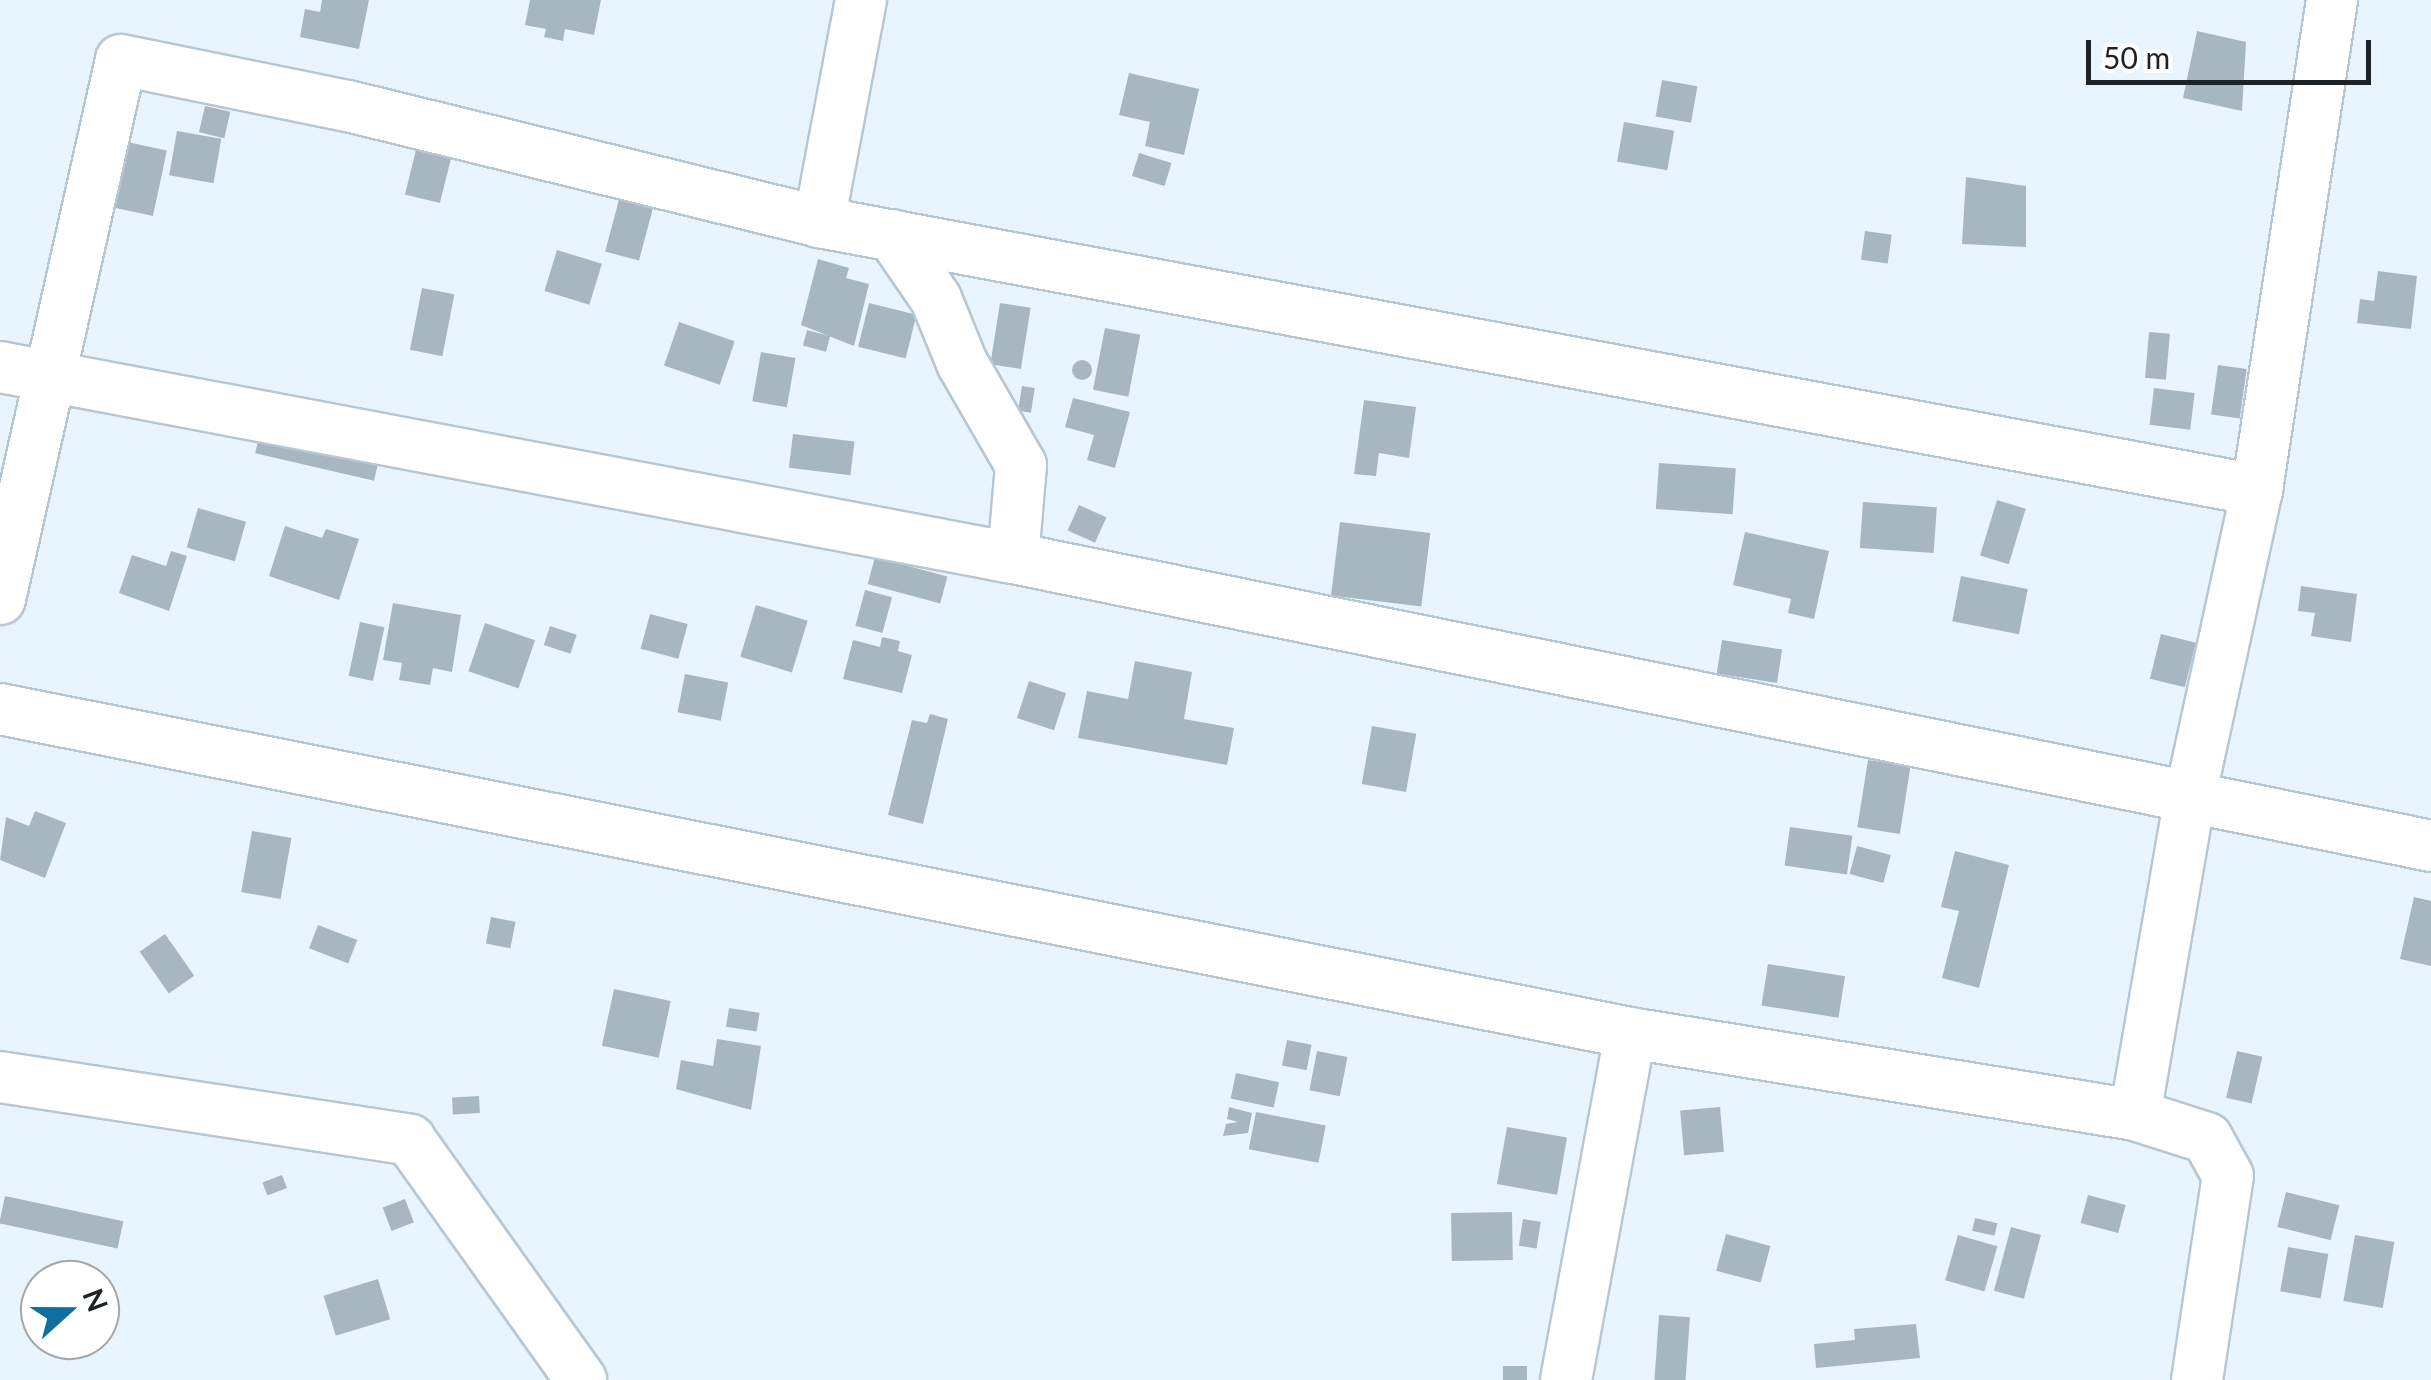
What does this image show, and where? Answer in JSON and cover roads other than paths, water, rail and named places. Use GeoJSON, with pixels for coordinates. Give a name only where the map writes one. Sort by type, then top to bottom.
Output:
{"type":"FeatureCollection","features":[{"type":"Feature","properties":{"kind":"street"},"geometry":{"type":"LineString","coordinates":[[819,222],[861,0]]}},
{"type":"Feature","properties":{"kind":"street"},"geometry":{"type":"LineString","coordinates":[[2134,1116],[2190,797],[2257,490],[2332,0]]}},
{"type":"Feature","properties":{"kind":"street"},"geometry":{"type":"LineString","coordinates":[[0,600],[22,371],[121,60],[348,106],[819,222],[2257,490]]}},
{"type":"Feature","properties":{"kind":"street"},"geometry":{"type":"LineString","coordinates":[[892,235],[936,299],[962,363],[1021,465],[1013,558]]}},
{"type":"Feature","properties":{"kind":"street"},"geometry":{"type":"LineString","coordinates":[[22,371],[1013,558],[2431,846]]}},
{"type":"Feature","properties":{"kind":"street"},"geometry":{"type":"LineString","coordinates":[[0,709],[1630,1033],[2134,1116],[2207,1138],[2228,1176],[2196,1380]]}},
{"type":"Feature","properties":{"kind":"street"},"geometry":{"type":"LineString","coordinates":[[1566,1380],[1630,1033]]}},
{"type":"Feature","properties":{"kind":"street"},"geometry":{"type":"LineString","coordinates":[[0,1077],[410,1140],[580,1380]]}}]}
